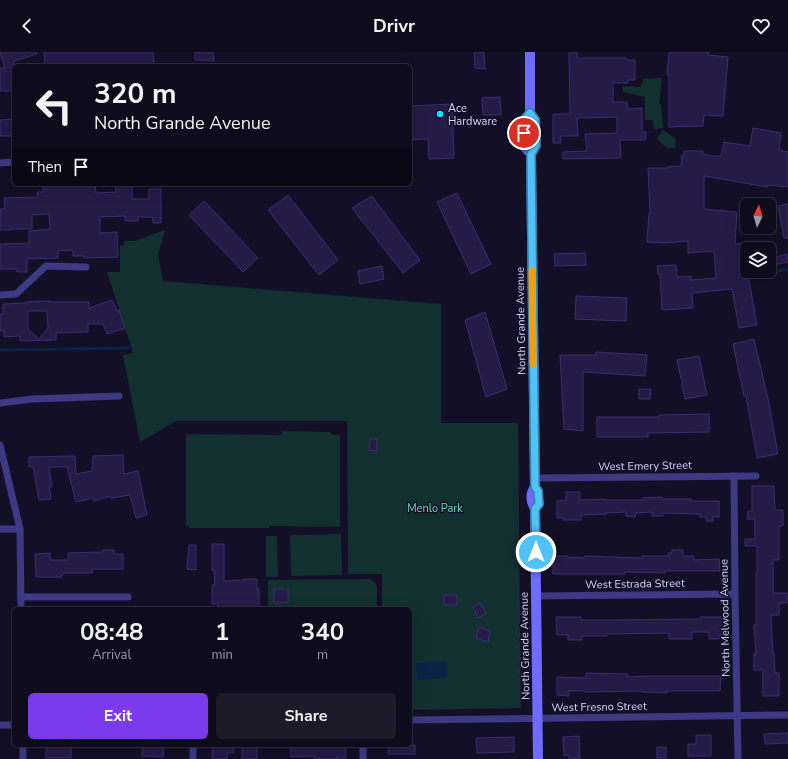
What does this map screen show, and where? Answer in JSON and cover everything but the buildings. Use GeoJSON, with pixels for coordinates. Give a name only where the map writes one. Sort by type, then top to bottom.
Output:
{"type":"FeatureCollection","features":[{"type":"Feature","properties":{"kind":"main road","name":"North Grande Avenue"},"geometry":{"type":"LineString","coordinates":[[530,52],[530,113],[524,120],[524,146],[531,154],[535,483],[532,492],[532,504],[535,509],[538,759]]}},
{"type":"Feature","properties":{"kind":"street"},"geometry":{"type":"LineString","coordinates":[[0,163],[12,162]]}},
{"type":"Feature","properties":{"kind":"street"},"geometry":{"type":"LineString","coordinates":[[0,295],[16,294],[46,266],[86,267]]}},
{"type":"Feature","properties":{"kind":"street"},"geometry":{"type":"LineString","coordinates":[[0,403],[33,399],[119,396]]}},
{"type":"Feature","properties":{"kind":"street"},"geometry":{"type":"LineString","coordinates":[[0,445],[20,529],[21,607]]}},
{"type":"Feature","properties":{"kind":"street","name":"North Melwood Avenue"},"geometry":{"type":"LineString","coordinates":[[734,476],[738,759]]}},
{"type":"Feature","properties":{"kind":"street","name":"West Emery Street"},"geometry":{"type":"LineString","coordinates":[[535,483],[756,476]]}},
{"type":"Feature","properties":{"kind":"street"},"geometry":{"type":"LineString","coordinates":[[0,530],[20,529]]}},
{"type":"Feature","properties":{"kind":"street","name":"West Estrada Street"},"geometry":{"type":"LineString","coordinates":[[536,596],[735,594]]}},
{"type":"Feature","properties":{"kind":"street"},"geometry":{"type":"LineString","coordinates":[[21,598],[128,597]]}},
{"type":"Feature","properties":{"kind":"street","name":"West Fresno Street"},"geometry":{"type":"LineString","coordinates":[[412,720],[788,715]]}},
{"type":"Feature","properties":{"kind":"street"},"geometry":{"type":"LineString","coordinates":[[0,725],[12,725]]}},
{"type":"Feature","properties":{"kind":"street"},"geometry":{"type":"LineString","coordinates":[[23,747],[23,759]]}},
{"type":"Feature","properties":{"kind":"street"},"geometry":{"type":"LineString","coordinates":[[193,747],[193,759]]}},
{"type":"Feature","properties":{"kind":"street"},"geometry":{"type":"LineString","coordinates":[[363,747],[363,759]]}},
{"type":"Feature","properties":{"kind":"green space"},"geometry":{"type":"Polygon","coordinates":[[[662,78],[659,104],[661,104],[663,128],[654,129],[653,120],[645,120],[645,97],[623,92],[623,86],[641,87],[643,79],[662,78]]]}},
{"type":"Feature","properties":{"kind":"green space"},"geometry":{"type":"Polygon","coordinates":[[[663,130],[675,138],[676,148],[667,148],[657,139],[663,130]]]}},
{"type":"Feature","properties":{"kind":"green space","name":"Menlo Park"},"geometry":{"type":"Polygon","coordinates":[[[165,230],[158,254],[163,281],[441,304],[441,423],[518,423],[521,709],[412,710],[412,607],[382,607],[382,574],[348,574],[347,421],[176,421],[140,442],[123,355],[133,353],[107,272],[120,272],[120,246],[124,245],[124,241],[135,241],[165,230]]]}},
{"type":"Feature","properties":{"kind":"green space"},"geometry":{"type":"Polygon","coordinates":[[[282,431],[329,432],[333,435],[340,435],[340,527],[269,526],[269,528],[189,528],[189,526],[186,526],[186,434],[281,435],[282,431]]]}},
{"type":"Feature","properties":{"kind":"green space"},"geometry":{"type":"Polygon","coordinates":[[[341,534],[342,575],[291,576],[290,535],[341,534]]]}},
{"type":"Feature","properties":{"kind":"green space"},"geometry":{"type":"Polygon","coordinates":[[[266,536],[277,536],[278,577],[266,577],[266,536]]]}},
{"type":"Feature","properties":{"kind":"green space"},"geometry":{"type":"Polygon","coordinates":[[[371,579],[377,586],[377,607],[268,607],[268,580],[371,579]]]}},
{"type":"Feature","properties":{"kind":"water"},"geometry":{"type":"Polygon","coordinates":[[[447,662],[447,678],[417,680],[416,663],[447,662]]]}},
{"type":"Feature","properties":{"kind":"waterway"},"geometry":{"type":"LineString","coordinates":[[776,272],[788,269]]}},
{"type":"Feature","properties":{"kind":"waterway"},"geometry":{"type":"LineString","coordinates":[[0,350],[128,348]]}},
{"type":"Feature","properties":{"kind":"slow traffic"},"geometry":{"type":"LineString","coordinates":[[532,271],[533,364]]}},
{"type":"Feature","properties":{"kind":"place","name":"Ace Hardware"},"geometry":{"type":"Point","coordinates":[440,114]}},
{"type":"Feature","properties":{"kind":"route"},"geometry":{"type":"LineString","coordinates":[[524,133],[524,120],[530,113],[535,120],[536,145],[531,154],[535,487],[538,491],[539,504],[535,509],[536,552]]}}]}
